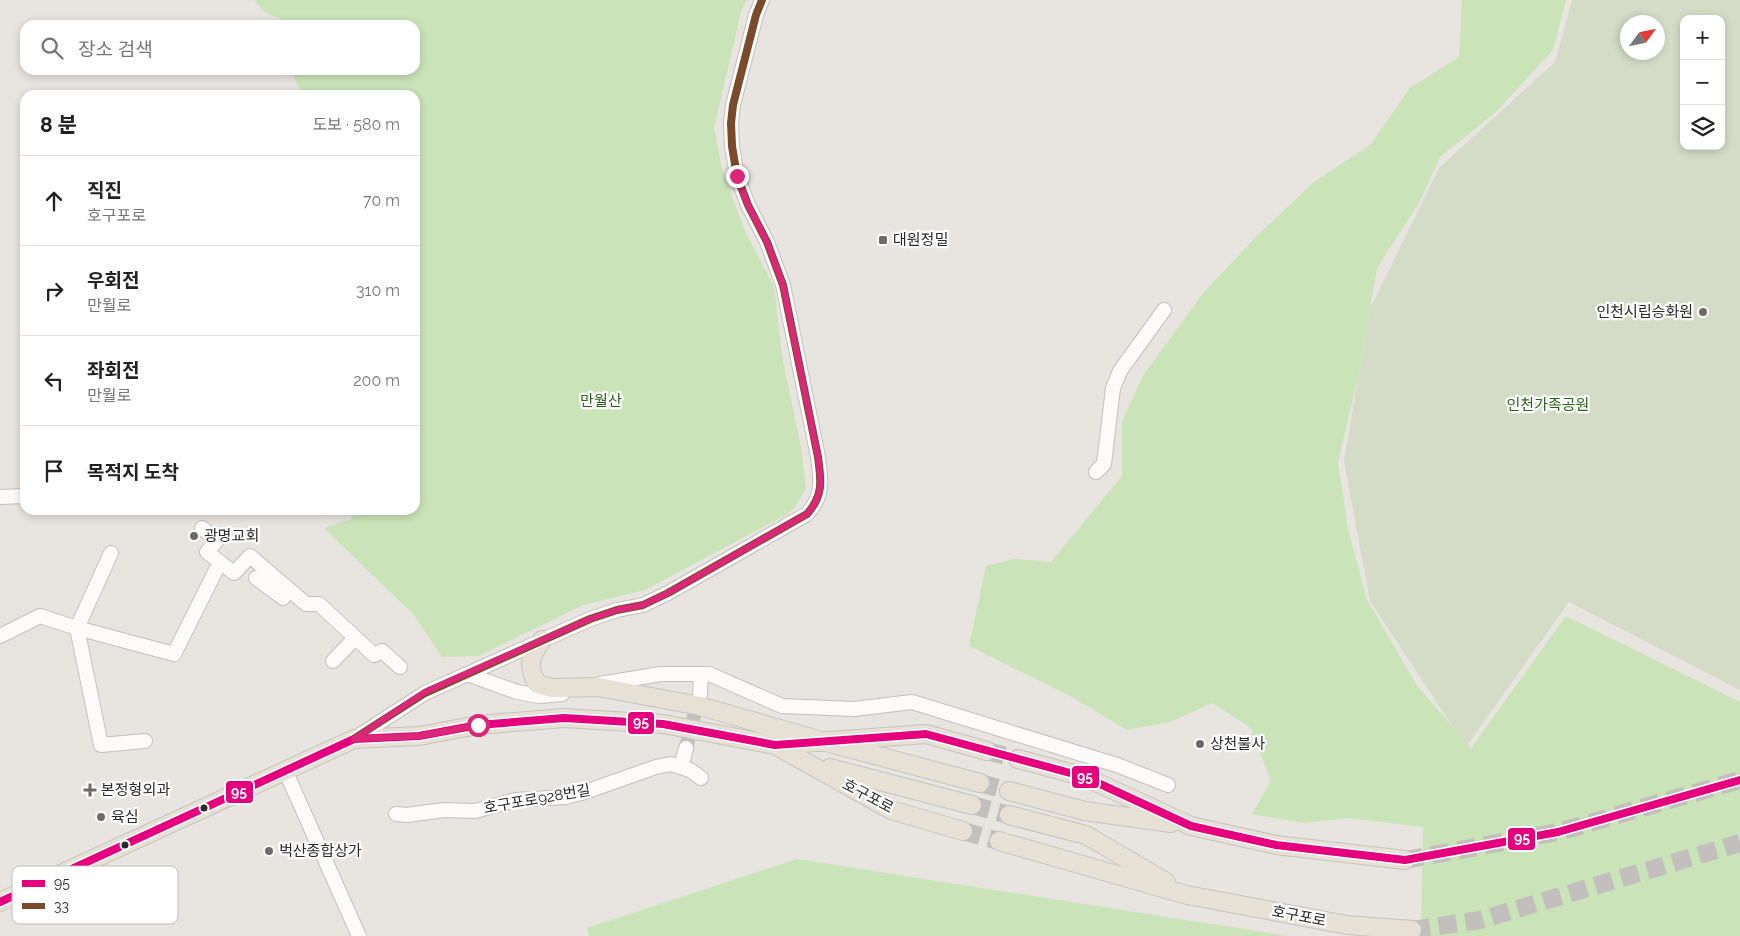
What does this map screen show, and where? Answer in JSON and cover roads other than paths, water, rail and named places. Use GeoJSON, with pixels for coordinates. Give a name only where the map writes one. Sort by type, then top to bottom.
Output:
{"type":"FeatureCollection","features":[{"type":"Feature","properties":{"kind":"main road"},"geometry":{"type":"LineString","coordinates":[[542,640],[531,655],[532,674],[537,684],[553,688],[589,686],[700,706],[822,741]]}},
{"type":"Feature","properties":{"kind":"main road","name":"호구포로"},"geometry":{"type":"LineString","coordinates":[[78,866],[354,739],[419,736],[478,725],[564,718],[663,724],[775,745],[926,734],[988,751]]}},
{"type":"Feature","properties":{"kind":"main road","name":"호구포로"},"geometry":{"type":"LineString","coordinates":[[822,741],[980,784]]}},
{"type":"Feature","properties":{"kind":"main road","name":"호구포로"},"geometry":{"type":"LineString","coordinates":[[775,745],[891,810],[963,830]]}},
{"type":"Feature","properties":{"kind":"main road"},"geometry":{"type":"LineString","coordinates":[[1018,759],[1085,777],[1191,826]]}},
{"type":"Feature","properties":{"kind":"main road","name":"호구포로"},"geometry":{"type":"LineString","coordinates":[[805,762],[972,805]]}},
{"type":"Feature","properties":{"kind":"main road"},"geometry":{"type":"LineString","coordinates":[[1010,791],[1084,811],[1191,826],[1276,845],[1404,860]]}},
{"type":"Feature","properties":{"kind":"main road","name":"호구포로"},"geometry":{"type":"LineString","coordinates":[[1009,815],[1086,835],[1187,895]]}},
{"type":"Feature","properties":{"kind":"main road","name":"호구포로"},"geometry":{"type":"LineString","coordinates":[[999,841],[1187,895],[1347,926],[1412,930]]}},
{"type":"Feature","properties":{"kind":"main road","name":"호구포로"},"geometry":{"type":"LineString","coordinates":[[0,902],[12,896]]}},
{"type":"Feature","properties":{"kind":"street"},"geometry":{"type":"LineString","coordinates":[[354,739],[425,692],[590,619],[617,610],[643,605],[668,593],[807,514],[815,505],[821,481],[818,457],[783,285],[767,242],[745,198],[737,176],[732,146],[731,123],[733,105],[756,14],[762,0]]}},
{"type":"Feature","properties":{"kind":"street"},"geometry":{"type":"LineString","coordinates":[[1096,472],[1104,464],[1113,388],[1120,371],[1164,310]]}},
{"type":"Feature","properties":{"kind":"street"},"geometry":{"type":"LineString","coordinates":[[0,497],[20,496]]}},
{"type":"Feature","properties":{"kind":"street"},"geometry":{"type":"LineString","coordinates":[[202,528],[217,540],[207,552],[234,573],[250,556],[306,604],[318,604],[374,655],[382,651],[400,667]]}},
{"type":"Feature","properties":{"kind":"street"},"geometry":{"type":"LineString","coordinates":[[111,554],[77,628],[101,745],[145,741]]}},
{"type":"Feature","properties":{"kind":"street"},"geometry":{"type":"LineString","coordinates":[[0,636],[40,616],[174,654],[216,570]]}},
{"type":"Feature","properties":{"kind":"street"},"geometry":{"type":"LineString","coordinates":[[256,578],[283,598],[289,590]]}},
{"type":"Feature","properties":{"kind":"street"},"geometry":{"type":"LineString","coordinates":[[333,661],[355,638]]}},
{"type":"Feature","properties":{"kind":"street"},"geometry":{"type":"LineString","coordinates":[[467,674],[517,692],[538,696],[569,693],[589,686],[661,674],[709,674],[782,706],[854,709],[912,702],[1116,765],[1168,785]]}},
{"type":"Feature","properties":{"kind":"street"},"geometry":{"type":"LineString","coordinates":[[700,695],[701,674]]}},
{"type":"Feature","properties":{"kind":"street"},"geometry":{"type":"LineString","coordinates":[[681,767],[686,748]]}},
{"type":"Feature","properties":{"kind":"street","name":"호구포로928번길"},"geometry":{"type":"LineString","coordinates":[[396,814],[408,816],[444,810],[474,810],[516,800],[566,797],[586,792],[656,767],[671,764],[690,770],[701,778]]}},
{"type":"Feature","properties":{"kind":"street"},"geometry":{"type":"LineString","coordinates":[[285,770],[358,936]]}},
{"type":"Feature","properties":{"kind":"tunnel"},"geometry":{"type":"LineString","coordinates":[[686,748],[699,696]]}},
{"type":"Feature","properties":{"kind":"tunnel"},"geometry":{"type":"LineString","coordinates":[[987,751],[1018,759]]}},
{"type":"Feature","properties":{"kind":"tunnel"},"geometry":{"type":"LineString","coordinates":[[1405,860],[1558,832],[1740,780]]}},
{"type":"Feature","properties":{"kind":"tunnel"},"geometry":{"type":"LineString","coordinates":[[980,783],[1009,791]]}},
{"type":"Feature","properties":{"kind":"tunnel"},"geometry":{"type":"LineString","coordinates":[[972,805],[1009,815]]}},
{"type":"Feature","properties":{"kind":"tunnel"},"geometry":{"type":"LineString","coordinates":[[963,831],[999,841]]}},
{"type":"Feature","properties":{"kind":"tunnel"},"geometry":{"type":"LineString","coordinates":[[1412,930],[1480,920],[1740,843]]}},
{"type":"Feature","properties":{"kind":"place","name":"대원정밀"},"geometry":{"type":"Point","coordinates":[883,240]}},
{"type":"Feature","properties":{"kind":"place","name":"인천시립승화원"},"geometry":{"type":"Point","coordinates":[1703,312]}},
{"type":"Feature","properties":{"kind":"place","name":"광명교회"},"geometry":{"type":"Point","coordinates":[194,536]}},
{"type":"Feature","properties":{"kind":"place","name":"상천불사"},"geometry":{"type":"Point","coordinates":[1200,744]}},
{"type":"Feature","properties":{"kind":"place","name":"본정형외과"},"geometry":{"type":"Point","coordinates":[90,790]}},
{"type":"Feature","properties":{"kind":"place","name":"육심"},"geometry":{"type":"Point","coordinates":[101,817]}},
{"type":"Feature","properties":{"kind":"place","name":"벅산종합상가"},"geometry":{"type":"Point","coordinates":[269,851]}},
{"type":"Feature","properties":{"kind":"park label","name":"만월산"},"geometry":{"type":"Point","coordinates":[601,401]}},
{"type":"Feature","properties":{"kind":"park label","name":"인천가족공원"},"geometry":{"type":"Point","coordinates":[1548,405]}}]}
